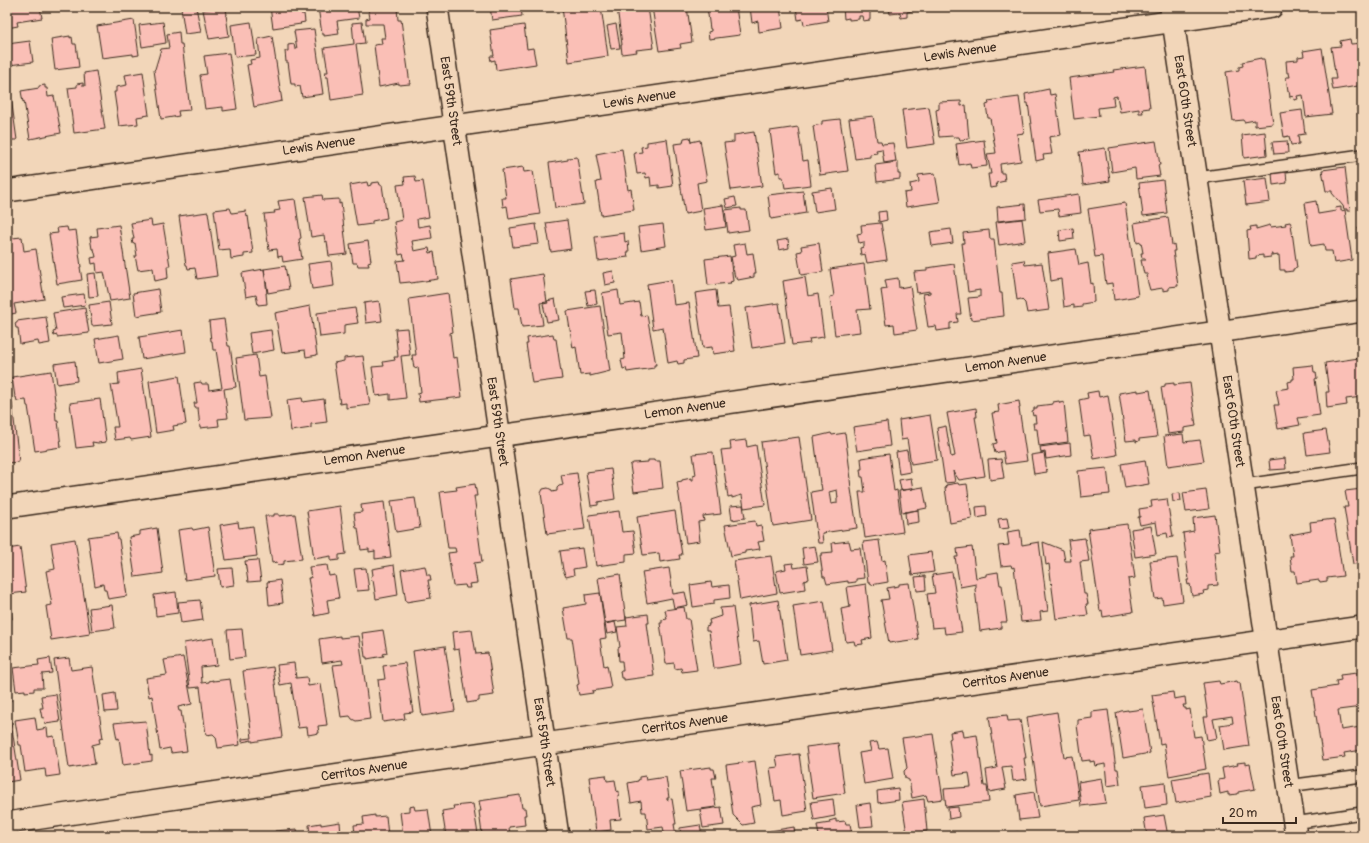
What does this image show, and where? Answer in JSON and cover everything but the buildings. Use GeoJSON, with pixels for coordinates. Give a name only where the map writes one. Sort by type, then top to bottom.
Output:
{"type":"FeatureCollection","features":[{"type":"Feature","properties":{"kind":"street","name":"East 59th Street"},"geometry":{"type":"LineString","coordinates":[[437,7],[558,836]]}},
{"type":"Feature","properties":{"kind":"street","name":"Lewis Avenue"},"geometry":{"type":"LineString","coordinates":[[7,191],[455,126],[1172,14],[1272,7]]}},
{"type":"Feature","properties":{"kind":"street","name":"East 60th Street"},"geometry":{"type":"LineString","coordinates":[[1172,14],[1295,829]]}},
{"type":"Feature","properties":{"kind":"street","name":"Lemon Avenue"},"geometry":{"type":"LineString","coordinates":[[7,507],[1362,311]]}},
{"type":"Feature","properties":{"kind":"street","name":"Cerritos Avenue"},"geometry":{"type":"LineString","coordinates":[[7,823],[544,744],[1362,627]]}},
{"type":"Feature","properties":{"kind":"lane"},"geometry":{"type":"LineString","coordinates":[[1197,178],[1362,155]]}},
{"type":"Feature","properties":{"kind":"lane"},"geometry":{"type":"LineString","coordinates":[[1244,485],[1362,468]]}},
{"type":"Feature","properties":{"kind":"lane"},"geometry":{"type":"LineString","coordinates":[[1288,786],[1362,776]]}},
{"type":"Feature","properties":{"kind":"lane"},"geometry":{"type":"LineString","coordinates":[[1295,829],[1362,813]]}}]}
